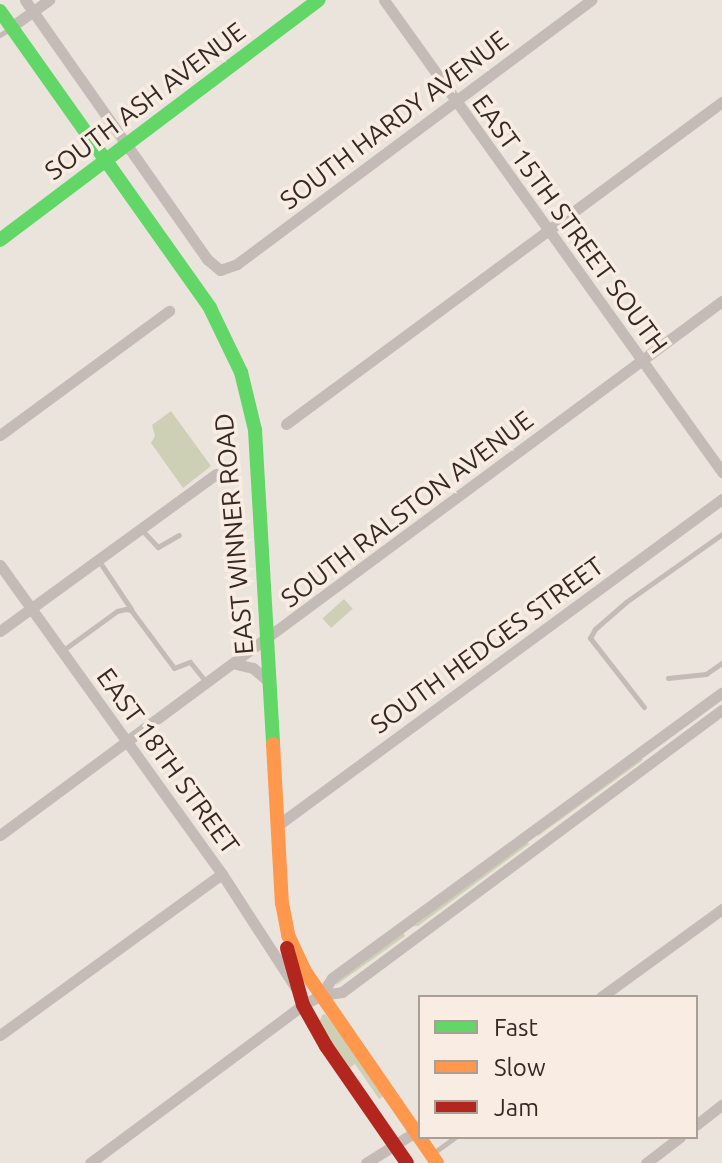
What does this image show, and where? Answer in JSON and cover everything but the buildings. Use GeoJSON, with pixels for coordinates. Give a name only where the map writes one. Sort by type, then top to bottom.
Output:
{"type":"FeatureCollection","features":[{"type":"Feature","properties":{"kind":"street"},"geometry":{"type":"LineString","coordinates":[[25,0],[127,147]]}},
{"type":"Feature","properties":{"kind":"street"},"geometry":{"type":"LineString","coordinates":[[6,31],[49,0]]}},
{"type":"Feature","properties":{"kind":"street","name":"SOUTH ASH AVENUE"},"geometry":{"type":"LineString","coordinates":[[0,240],[319,0]]}},
{"type":"Feature","properties":{"kind":"street","name":"EAST 15TH STREET SOUTH"},"geometry":{"type":"LineString","coordinates":[[384,0],[722,472]]}},
{"type":"Feature","properties":{"kind":"street","name":"SOUTH HARDY AVENUE"},"geometry":{"type":"LineString","coordinates":[[127,147],[207,259],[220,270],[237,264],[591,0]]}},
{"type":"Feature","properties":{"kind":"street","name":"EAST WINNER ROAD"},"geometry":{"type":"LineString","coordinates":[[0,11],[6,31],[105,159],[210,308],[241,372],[255,430],[282,903],[288,935],[304,970],[418,1130]]}},
{"type":"Feature","properties":{"kind":"street"},"geometry":{"type":"LineString","coordinates":[[286,424],[722,102]]}},
{"type":"Feature","properties":{"kind":"street","name":"SOUTH RALSTON AVENUE"},"geometry":{"type":"LineString","coordinates":[[0,835],[267,641],[722,301]]}},
{"type":"Feature","properties":{"kind":"street"},"geometry":{"type":"LineString","coordinates":[[0,435],[169,311]]}},
{"type":"Feature","properties":{"kind":"street"},"geometry":{"type":"LineString","coordinates":[[0,631],[216,474]]}},
{"type":"Feature","properties":{"kind":"street","name":"SOUTH HEDGES STREET"},"geometry":{"type":"LineString","coordinates":[[278,825],[722,499]]}},
{"type":"Feature","properties":{"kind":"street","name":"EAST 18TH STREET"},"geometry":{"type":"LineString","coordinates":[[0,565],[222,874],[295,987]]}},
{"type":"Feature","properties":{"kind":"street"},"geometry":{"type":"LineString","coordinates":[[235,664],[253,668],[269,682]]}},
{"type":"Feature","properties":{"kind":"street"},"geometry":{"type":"LineString","coordinates":[[321,995],[332,978],[722,693]]}},
{"type":"Feature","properties":{"kind":"street"},"geometry":{"type":"LineString","coordinates":[[90,1163],[303,1005],[321,995],[342,992],[722,710]]}},
{"type":"Feature","properties":{"kind":"street"},"geometry":{"type":"LineString","coordinates":[[530,834],[539,846]]}},
{"type":"Feature","properties":{"kind":"street"},"geometry":{"type":"LineString","coordinates":[[0,1035],[222,874]]}},
{"type":"Feature","properties":{"kind":"street"},"geometry":{"type":"LineString","coordinates":[[604,995],[722,909]]}},
{"type":"Feature","properties":{"kind":"street"},"geometry":{"type":"LineString","coordinates":[[406,924],[416,937]]}},
{"type":"Feature","properties":{"kind":"street","name":"EAST WINNER ROAD"},"geometry":{"type":"LineString","coordinates":[[288,935],[286,944],[295,987],[303,1005],[407,1163]]}},
{"type":"Feature","properties":{"kind":"street"},"geometry":{"type":"LineString","coordinates":[[698,1123],[722,1105]]}},
{"type":"Feature","properties":{"kind":"street"},"geometry":{"type":"LineString","coordinates":[[366,1163],[393,1143],[418,1130]]}},
{"type":"Feature","properties":{"kind":"street","name":"EAST WINNER ROAD"},"geometry":{"type":"LineString","coordinates":[[423,1139],[434,1159]]}},
{"type":"Feature","properties":{"kind":"street"},"geometry":{"type":"LineString","coordinates":[[646,1163],[677,1139]]}},
{"type":"Feature","properties":{"kind":"lane"},"geometry":{"type":"LineString","coordinates":[[141,528],[158,547],[179,535]]}},
{"type":"Feature","properties":{"kind":"lane"},"geometry":{"type":"LineString","coordinates":[[644,707],[590,638],[595,629],[626,602],[722,534]]}},
{"type":"Feature","properties":{"kind":"lane"},"geometry":{"type":"LineString","coordinates":[[97,559],[174,668],[190,662],[208,684]]}},
{"type":"Feature","properties":{"kind":"lane"},"geometry":{"type":"LineString","coordinates":[[61,651],[117,611],[131,610]]}},
{"type":"Feature","properties":{"kind":"lane"},"geometry":{"type":"LineString","coordinates":[[668,678],[706,674],[722,663]]}},
{"type":"Feature","properties":{"kind":"lane"},"geometry":{"type":"LineString","coordinates":[[434,1159],[453,1139]]}},
{"type":"Feature","properties":{"kind":"green space"},"geometry":{"type":"Polygon","coordinates":[[[171,411],[211,466],[183,488],[151,443],[155,436],[152,425],[171,411]]]}},
{"type":"Feature","properties":{"kind":"green space"},"geometry":{"type":"Polygon","coordinates":[[[344,599],[353,609],[331,628],[322,618],[344,599]]]}},
{"type":"Feature","properties":{"kind":"green space"},"geometry":{"type":"Polygon","coordinates":[[[641,757],[643,760],[538,836],[537,834],[641,757]]]}},
{"type":"Feature","properties":{"kind":"green space"},"geometry":{"type":"Polygon","coordinates":[[[526,841],[529,844],[414,926],[526,841]]]}},
{"type":"Feature","properties":{"kind":"green space"},"geometry":{"type":"Polygon","coordinates":[[[403,932],[405,936],[336,985],[336,981],[403,932]]]}},
{"type":"Feature","properties":{"kind":"green space"},"geometry":{"type":"Polygon","coordinates":[[[323,1014],[385,1095],[379,1099],[355,1064],[348,1069],[319,1022],[323,1014]]]}},
{"type":"Feature","properties":{"kind":"traffic: fast"},"geometry":{"type":"LineString","coordinates":[[0,240],[319,0]]}},
{"type":"Feature","properties":{"kind":"traffic: fast"},"geometry":{"type":"LineString","coordinates":[[0,11],[210,308],[241,372],[255,430],[273,744]]}},
{"type":"Feature","properties":{"kind":"traffic: slow"},"geometry":{"type":"LineString","coordinates":[[273,744],[282,903],[288,935],[304,970],[418,1135]]}},
{"type":"Feature","properties":{"kind":"traffic: slow"},"geometry":{"type":"LineString","coordinates":[[420,1139],[437,1163]]}},
{"type":"Feature","properties":{"kind":"traffic: jam"},"geometry":{"type":"LineString","coordinates":[[287,948],[303,1005],[326,1046],[407,1163]]}}]}
